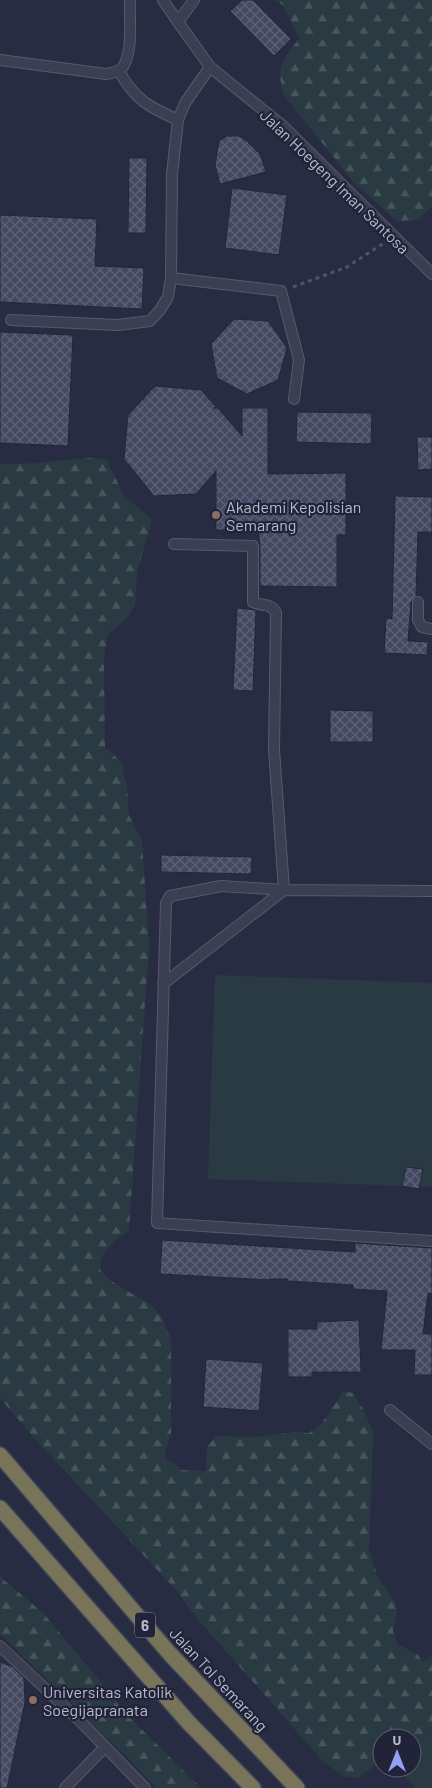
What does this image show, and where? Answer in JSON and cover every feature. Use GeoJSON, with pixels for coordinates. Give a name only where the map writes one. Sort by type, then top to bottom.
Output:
{"type":"FeatureCollection","features":[{"type":"Feature","properties":{"kind":"highway","name":"Jalan Tol Semarang"},"geometry":{"type":"LineString","coordinates":[[0,1455],[170,1654],[298,1788]]}},
{"type":"Feature","properties":{"kind":"highway","name":"6"},"geometry":{"type":"LineString","coordinates":[[0,1508],[189,1723],[253,1788]]}},
{"type":"Feature","properties":{"kind":"lane","name":"Jalan Hoegeng Iman Santosa"},"geometry":{"type":"LineString","coordinates":[[163,0],[210,68],[284,126],[432,274]]}},
{"type":"Feature","properties":{"kind":"lane"},"geometry":{"type":"LineString","coordinates":[[178,22],[194,0]]}},
{"type":"Feature","properties":{"kind":"lane"},"geometry":{"type":"LineString","coordinates":[[0,60],[106,74],[119,71],[129,55],[127,2]]}},
{"type":"Feature","properties":{"kind":"lane"},"geometry":{"type":"LineString","coordinates":[[11,320],[118,325],[150,321],[160,310],[168,297],[171,278],[172,174],[178,120],[185,103],[210,68]]}},
{"type":"Feature","properties":{"kind":"lane"},"geometry":{"type":"LineString","coordinates":[[119,71],[127,86],[138,98],[152,108],[178,120]]}},
{"type":"Feature","properties":{"kind":"lane"},"geometry":{"type":"LineString","coordinates":[[171,278],[281,291],[299,360],[294,399]]}},
{"type":"Feature","properties":{"kind":"lane"},"geometry":{"type":"LineString","coordinates":[[174,544],[253,546],[253,602],[270,605],[274,607],[276,613],[274,749],[284,890]]}},
{"type":"Feature","properties":{"kind":"lane"},"geometry":{"type":"LineString","coordinates":[[418,602],[418,620],[422,627],[432,629]]}},
{"type":"Feature","properties":{"kind":"lane"},"geometry":{"type":"LineString","coordinates":[[432,891],[284,890],[221,886],[170,896],[166,903],[157,1223],[432,1241]]}},
{"type":"Feature","properties":{"kind":"lane"},"geometry":{"type":"LineString","coordinates":[[163,984],[284,890]]}},
{"type":"Feature","properties":{"kind":"lane"},"geometry":{"type":"LineString","coordinates":[[390,1410],[432,1444]]}},
{"type":"Feature","properties":{"kind":"lane"},"geometry":{"type":"LineString","coordinates":[[0,1646],[145,1788]]}},
{"type":"Feature","properties":{"kind":"lane"},"geometry":{"type":"LineString","coordinates":[[65,1788],[105,1747]]}},
{"type":"Feature","properties":{"kind":"path"},"geometry":{"type":"LineString","coordinates":[[281,291],[347,267],[394,237]]}},
{"type":"Feature","properties":{"kind":"green space"},"geometry":{"type":"Polygon","coordinates":[[[275,0],[432,0],[432,206],[418,220],[397,221],[355,184],[283,94],[280,76],[282,64],[299,38],[284,6],[275,0]]]}},
{"type":"Feature","properties":{"kind":"green space"},"geometry":{"type":"Polygon","coordinates":[[[90,458],[107,460],[124,496],[152,519],[137,572],[135,605],[127,618],[108,634],[104,657],[105,747],[121,762],[127,787],[129,815],[142,841],[149,946],[129,1230],[105,1251],[100,1269],[111,1281],[151,1305],[161,1316],[171,1339],[171,1435],[165,1452],[167,1459],[182,1470],[206,1471],[207,1447],[216,1436],[258,1437],[293,1432],[309,1433],[322,1423],[344,1391],[352,1393],[364,1410],[373,1433],[369,1550],[377,1575],[395,1603],[397,1612],[393,1630],[397,1644],[418,1655],[423,1662],[432,1656],[432,1758],[422,1756],[422,1728],[372,1728],[372,1768],[357,1778],[342,1776],[322,1760],[201,1623],[175,1589],[36,1440],[0,1398],[0,464],[90,458]]]}},
{"type":"Feature","properties":{"kind":"green space"},"geometry":{"type":"Polygon","coordinates":[[[215,975],[432,983],[432,1187],[208,1179],[215,975]]]}},
{"type":"Feature","properties":{"kind":"green space"},"geometry":{"type":"Polygon","coordinates":[[[0,1574],[4,1580],[43,1613],[124,1712],[201,1788],[156,1788],[133,1763],[0,1634],[0,1574]]]}},
{"type":"Feature","properties":{"kind":"green space"},"geometry":{"type":"Polygon","coordinates":[[[432,1730],[432,1788],[416,1788],[406,1778],[422,1778],[422,1738],[432,1730]]]}},
{"type":"Feature","properties":{"kind":"building"},"geometry":{"type":"Polygon","coordinates":[[[242,0],[253,0],[291,39],[274,56],[230,11],[242,0]]]}},
{"type":"Feature","properties":{"kind":"building"},"geometry":{"type":"Polygon","coordinates":[[[227,136],[239,136],[247,141],[260,154],[266,172],[220,184],[215,165],[219,141],[227,136]]]}},
{"type":"Feature","properties":{"kind":"building"},"geometry":{"type":"Polygon","coordinates":[[[129,158],[147,158],[146,233],[128,233],[129,158]]]}},
{"type":"Feature","properties":{"kind":"building"},"geometry":{"type":"Polygon","coordinates":[[[232,188],[287,195],[279,255],[225,248],[232,188]]]}},
{"type":"Feature","properties":{"kind":"building"},"geometry":{"type":"Polygon","coordinates":[[[0,215],[97,219],[95,266],[144,268],[142,309],[0,302],[0,215]]]}},
{"type":"Feature","properties":{"kind":"building"},"geometry":{"type":"Polygon","coordinates":[[[234,319],[268,321],[287,348],[278,380],[247,394],[217,378],[211,344],[234,319]]]}},
{"type":"Feature","properties":{"kind":"building"},"geometry":{"type":"Polygon","coordinates":[[[0,332],[73,335],[68,446],[0,443],[0,332]]]}},
{"type":"Feature","properties":{"kind":"building"},"geometry":{"type":"Polygon","coordinates":[[[155,386],[201,390],[216,407],[213,408],[218,408],[242,436],[242,408],[268,408],[268,474],[346,473],[346,535],[337,535],[337,587],[260,586],[258,530],[216,530],[216,471],[196,494],[154,496],[124,459],[128,415],[155,386]]]}},
{"type":"Feature","properties":{"kind":"building"},"geometry":{"type":"Polygon","coordinates":[[[297,412],[372,413],[371,444],[296,442],[297,412]]]}},
{"type":"Feature","properties":{"kind":"building"},"geometry":{"type":"Polygon","coordinates":[[[417,437],[432,437],[432,469],[418,470],[417,437]]]}},
{"type":"Feature","properties":{"kind":"building"},"geometry":{"type":"Polygon","coordinates":[[[395,496],[432,497],[432,532],[418,532],[416,596],[411,602],[408,641],[428,642],[427,655],[384,653],[386,618],[392,619],[395,496]]]}},
{"type":"Feature","properties":{"kind":"building"},"geometry":{"type":"Polygon","coordinates":[[[237,608],[256,610],[253,691],[233,690],[237,608]]]}},
{"type":"Feature","properties":{"kind":"building"},"geometry":{"type":"Polygon","coordinates":[[[330,710],[373,711],[373,742],[330,742],[330,710]]]}},
{"type":"Feature","properties":{"kind":"building"},"geometry":{"type":"Polygon","coordinates":[[[161,855],[252,857],[251,874],[161,872],[161,855]]]}},
{"type":"Feature","properties":{"kind":"building"},"geometry":{"type":"Polygon","coordinates":[[[406,1167],[423,1169],[419,1189],[402,1186],[406,1167]]]}},
{"type":"Feature","properties":{"kind":"building"},"geometry":{"type":"Polygon","coordinates":[[[162,1240],[355,1252],[355,1243],[432,1248],[432,1294],[428,1293],[423,1334],[432,1334],[432,1375],[414,1375],[415,1350],[381,1350],[387,1291],[353,1289],[353,1285],[288,1281],[288,1279],[269,1280],[160,1274],[162,1240]]]}},
{"type":"Feature","properties":{"kind":"building"},"geometry":{"type":"Polygon","coordinates":[[[359,1320],[361,1372],[312,1372],[312,1377],[288,1377],[288,1329],[317,1329],[317,1322],[359,1320]]]}},
{"type":"Feature","properties":{"kind":"building"},"geometry":{"type":"Polygon","coordinates":[[[206,1359],[263,1363],[259,1411],[203,1407],[206,1359]]]}},
{"type":"Feature","properties":{"kind":"building"},"geometry":{"type":"Polygon","coordinates":[[[0,1662],[13,1667],[24,1678],[25,1702],[7,1788],[0,1788],[0,1662]]]}},
{"type":"Feature","properties":{"kind":"place","name":"Akademi Kepolisian Semarang"},"geometry":{"type":"Point","coordinates":[216,515]}},
{"type":"Feature","properties":{"kind":"place","name":"Universitas Katolik Soegijapranata"},"geometry":{"type":"Point","coordinates":[33,1700]}}]}
